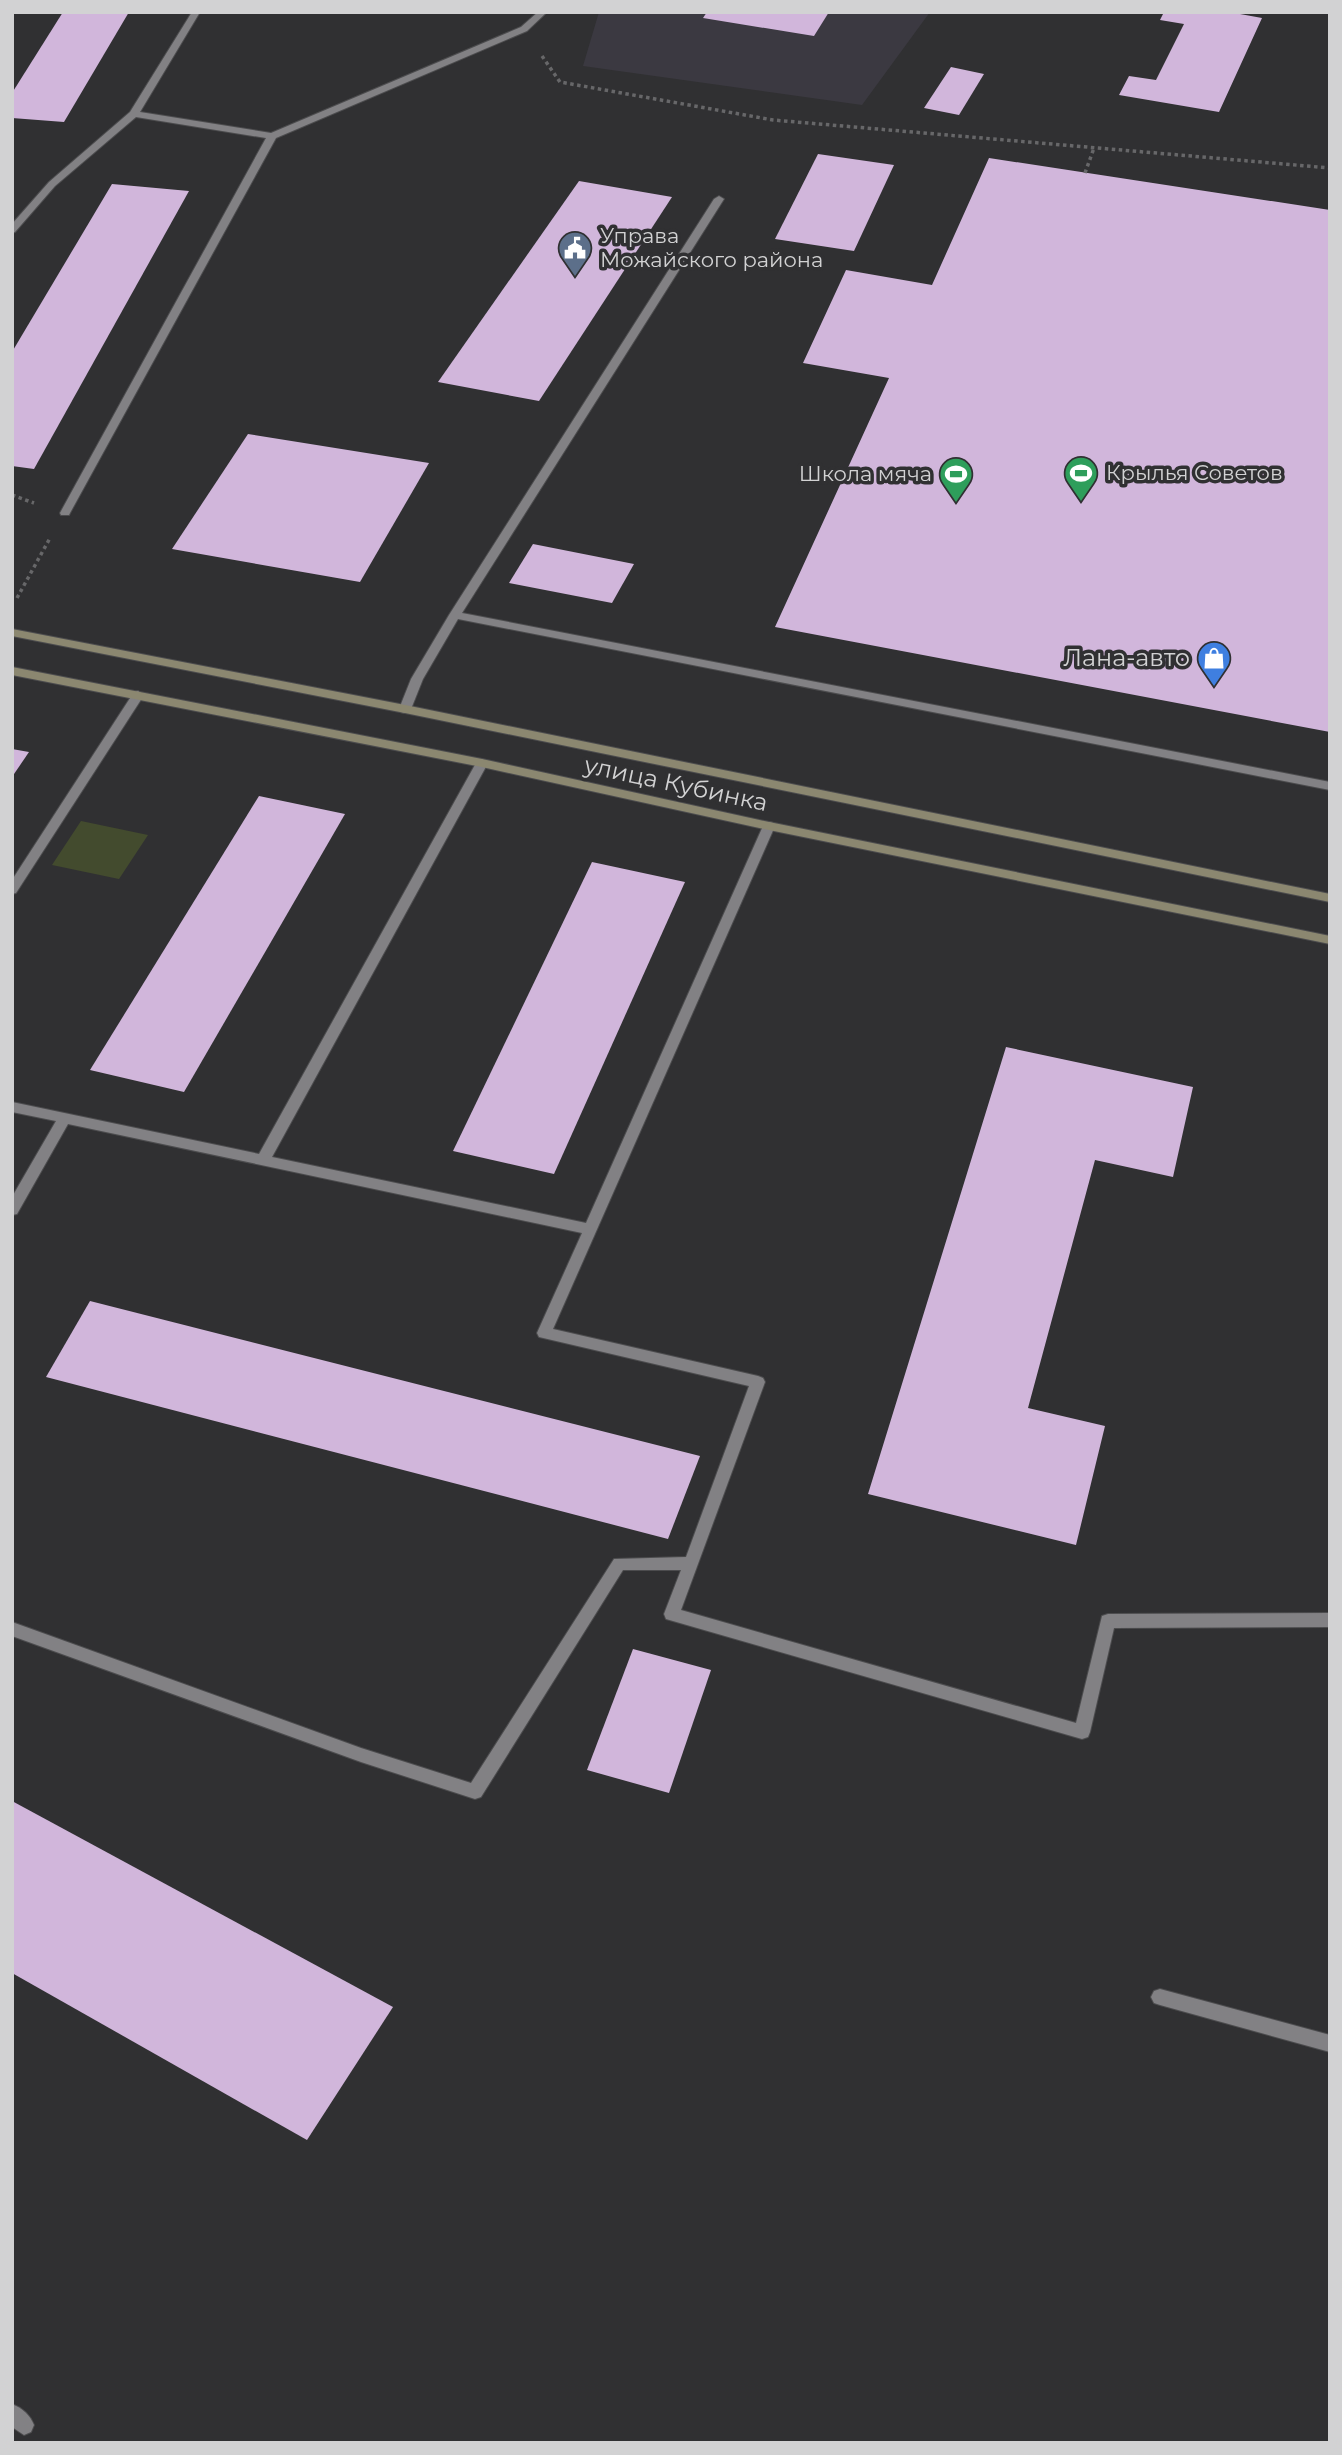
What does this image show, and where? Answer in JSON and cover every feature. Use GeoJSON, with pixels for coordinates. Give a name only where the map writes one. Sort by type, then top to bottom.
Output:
{"type":"FeatureCollection","features":[{"type":"Feature","properties":{"kind":"street"},"geometry":{"type":"LineString","coordinates":[[12,632],[405,709],[1330,898]]}},
{"type":"Feature","properties":{"kind":"street","name":"улица Кубинка"},"geometry":{"type":"LineString","coordinates":[[12,671],[482,763],[769,826],[1330,940]]}},
{"type":"Feature","properties":{"kind":"lane"},"geometry":{"type":"LineString","coordinates":[[12,230],[52,184],[134,114],[196,12]]}},
{"type":"Feature","properties":{"kind":"lane"},"geometry":{"type":"LineString","coordinates":[[134,114],[272,136],[524,29],[543,12]]}},
{"type":"Feature","properties":{"kind":"lane"},"geometry":{"type":"LineString","coordinates":[[65,513],[272,136]]}},
{"type":"Feature","properties":{"kind":"lane"},"geometry":{"type":"LineString","coordinates":[[405,709],[416,679],[455,615],[719,199]]}},
{"type":"Feature","properties":{"kind":"lane"},"geometry":{"type":"LineString","coordinates":[[455,615],[1330,786]]}},
{"type":"Feature","properties":{"kind":"lane"},"geometry":{"type":"LineString","coordinates":[[12,890],[138,695]]}},
{"type":"Feature","properties":{"kind":"lane"},"geometry":{"type":"LineString","coordinates":[[263,1160],[482,763]]}},
{"type":"Feature","properties":{"kind":"lane"},"geometry":{"type":"LineString","coordinates":[[769,826],[544,1333],[758,1382],[672,1614],[1082,1732],[1108,1621],[1330,1620]]}},
{"type":"Feature","properties":{"kind":"lane"},"geometry":{"type":"LineString","coordinates":[[12,1107],[590,1229]]}},
{"type":"Feature","properties":{"kind":"lane"},"geometry":{"type":"LineString","coordinates":[[12,1210],[65,1118]]}},
{"type":"Feature","properties":{"kind":"lane"},"geometry":{"type":"LineString","coordinates":[[12,1629],[360,1755],[475,1792],[619,1564],[691,1563]]}},
{"type":"Feature","properties":{"kind":"lane"},"geometry":{"type":"LineString","coordinates":[[1160,1997],[1330,2043]]}},
{"type":"Feature","properties":{"kind":"path"},"geometry":{"type":"LineString","coordinates":[[524,29],[560,82],[773,120],[1330,167]]}},
{"type":"Feature","properties":{"kind":"path"},"geometry":{"type":"LineString","coordinates":[[1085,173],[1094,148]]}},
{"type":"Feature","properties":{"kind":"path"},"geometry":{"type":"LineString","coordinates":[[15,601],[65,513]]}},
{"type":"Feature","properties":{"kind":"shaded area"},"geometry":{"type":"Polygon","coordinates":[[[599,12],[930,12],[862,105],[583,66],[599,12]]]}},
{"type":"Feature","properties":{"kind":"green space"},"geometry":{"type":"Polygon","coordinates":[[[81,821],[148,835],[119,879],[52,865],[81,821]]]}},
{"type":"Feature","properties":{"kind":"building"},"geometry":{"type":"Polygon","coordinates":[[[63,12],[129,12],[64,122],[12,118],[12,93],[63,12]]]}},
{"type":"Feature","properties":{"kind":"building"},"geometry":{"type":"Polygon","coordinates":[[[707,12],[829,12],[814,36],[703,18],[707,12]]]}},
{"type":"Feature","properties":{"kind":"building"},"geometry":{"type":"Polygon","coordinates":[[[1164,12],[1229,12],[1262,18],[1219,112],[1119,95],[1129,76],[1156,80],[1184,24],[1160,20],[1164,12]]]}},
{"type":"Feature","properties":{"kind":"building"},"geometry":{"type":"Polygon","coordinates":[[[951,67],[984,74],[959,115],[924,108],[951,67]]]}},
{"type":"Feature","properties":{"kind":"building"},"geometry":{"type":"Polygon","coordinates":[[[818,154],[894,165],[854,251],[775,239],[818,154]]]}},
{"type":"Feature","properties":{"kind":"building","name":"Крылья Советов"},"geometry":{"type":"Polygon","coordinates":[[[989,158],[1330,210],[1330,732],[775,627],[889,378],[803,363],[846,270],[932,285],[989,158]]]}},
{"type":"Feature","properties":{"kind":"building"},"geometry":{"type":"Polygon","coordinates":[[[579,181],[672,197],[539,401],[438,382],[579,181]]]}},
{"type":"Feature","properties":{"kind":"building"},"geometry":{"type":"Polygon","coordinates":[[[112,184],[189,191],[34,469],[12,466],[12,352],[112,184]]]}},
{"type":"Feature","properties":{"kind":"building"},"geometry":{"type":"Polygon","coordinates":[[[248,434],[429,463],[360,582],[172,549],[248,434]]]}},
{"type":"Feature","properties":{"kind":"building"},"geometry":{"type":"Polygon","coordinates":[[[533,544],[634,564],[612,603],[509,583],[533,544]]]}},
{"type":"Feature","properties":{"kind":"building"},"geometry":{"type":"Polygon","coordinates":[[[12,749],[29,752],[12,777],[12,749]]]}},
{"type":"Feature","properties":{"kind":"building"},"geometry":{"type":"Polygon","coordinates":[[[259,796],[345,814],[184,1092],[90,1070],[259,796]]]}},
{"type":"Feature","properties":{"kind":"building"},"geometry":{"type":"Polygon","coordinates":[[[592,862],[685,882],[554,1174],[453,1151],[592,862]]]}},
{"type":"Feature","properties":{"kind":"building"},"geometry":{"type":"Polygon","coordinates":[[[1006,1047],[1193,1087],[1173,1177],[1095,1160],[1028,1408],[1105,1426],[1076,1545],[868,1494],[1006,1047]]]}},
{"type":"Feature","properties":{"kind":"building"},"geometry":{"type":"Polygon","coordinates":[[[90,1301],[700,1456],[668,1539],[46,1377],[90,1301]]]}},
{"type":"Feature","properties":{"kind":"building"},"geometry":{"type":"Polygon","coordinates":[[[633,1649],[711,1670],[669,1793],[587,1770],[633,1649]]]}},
{"type":"Feature","properties":{"kind":"building"},"geometry":{"type":"Polygon","coordinates":[[[12,1801],[393,2007],[307,2140],[12,1973],[12,1801]]]}},
{"type":"Feature","properties":{"kind":"place","name":"Управа Можайского района"},"geometry":{"type":"Point","coordinates":[575,278]}},
{"type":"Feature","properties":{"kind":"place","name":"Крылья Советов"},"geometry":{"type":"Point","coordinates":[1081,503]}},
{"type":"Feature","properties":{"kind":"place","name":"Школа мяча"},"geometry":{"type":"Point","coordinates":[956,504]}},
{"type":"Feature","properties":{"kind":"place","name":"Лана-авто"},"geometry":{"type":"Point","coordinates":[1214,688]}}]}
